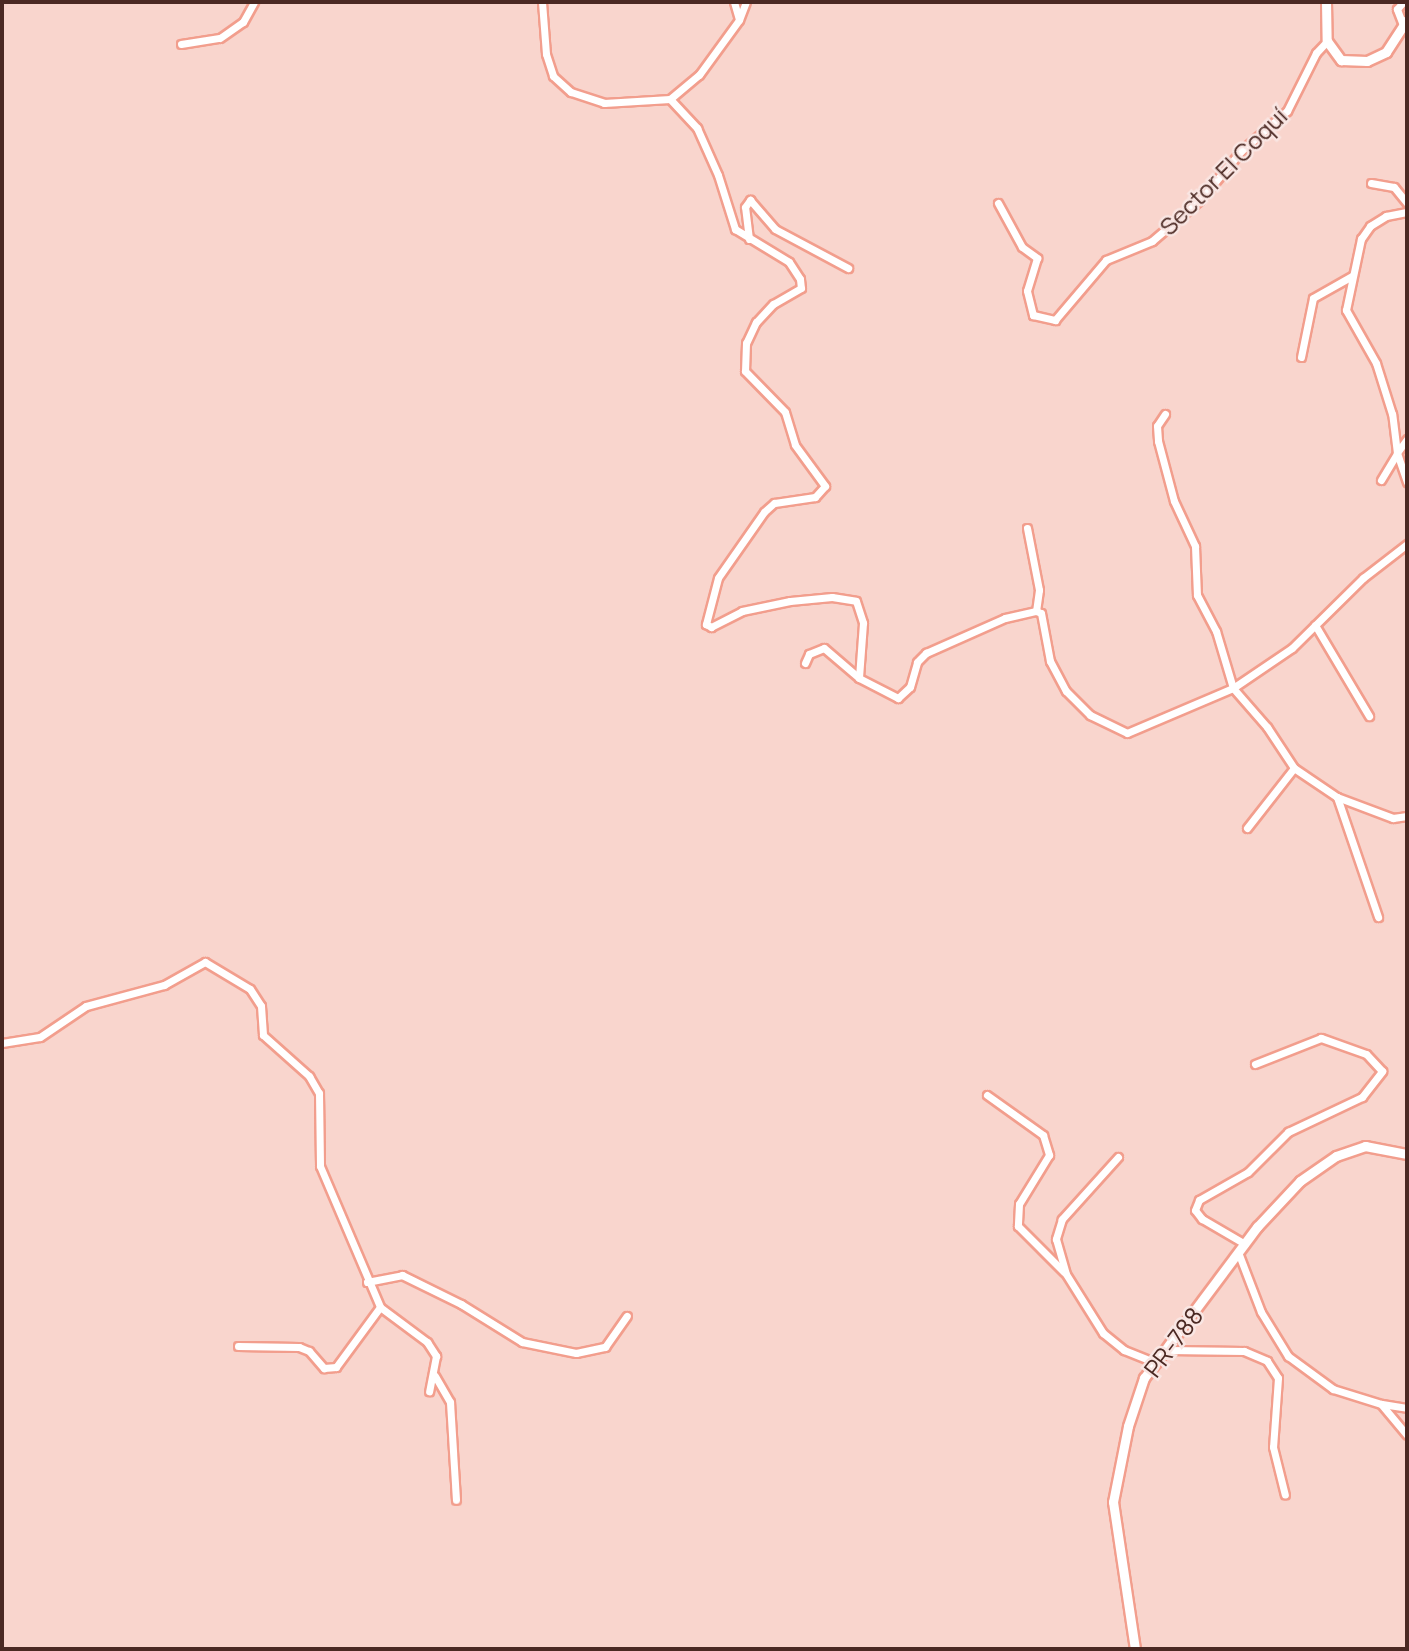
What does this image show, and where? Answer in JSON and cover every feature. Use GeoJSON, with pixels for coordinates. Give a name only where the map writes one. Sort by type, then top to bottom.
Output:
{"type":"FeatureCollection","features":[{"type":"Feature","properties":{"kind":"street"},"geometry":{"type":"LineString","coordinates":[[181,44],[220,38],[243,22],[254,2]]}},
{"type":"Feature","properties":{"kind":"street"},"geometry":{"type":"LineString","coordinates":[[541,2],[546,54],[553,76],[571,92],[604,103],[670,99],[699,75],[739,20],[746,2]]}},
{"type":"Feature","properties":{"kind":"street"},"geometry":{"type":"LineString","coordinates":[[734,2],[739,20]]}},
{"type":"Feature","properties":{"kind":"street"},"geometry":{"type":"LineString","coordinates":[[1326,2],[1327,41],[1341,60],[1367,61],[1386,52],[1405,22],[1397,9],[1403,2]]}},
{"type":"Feature","properties":{"kind":"street","name":"Sector El Coquí"},"geometry":{"type":"LineString","coordinates":[[998,203],[1022,247],[1037,258],[1027,291],[1033,315],[1055,320],[1068,311],[1106,260],[1152,241],[1200,200],[1241,150],[1287,111],[1327,41]]}},
{"type":"Feature","properties":{"kind":"street"},"geometry":{"type":"LineString","coordinates":[[670,99],[697,128],[718,175],[735,229],[789,262],[801,288],[773,304],[756,322],[746,343],[745,371],[785,412],[795,445],[825,486],[816,497],[774,503],[764,512],[718,578],[706,624],[711,627],[742,611],[790,601],[832,597],[856,601],[863,623],[859,678]]}},
{"type":"Feature","properties":{"kind":"street"},"geometry":{"type":"LineString","coordinates":[[1371,183],[1394,187],[1407,202]]}},
{"type":"Feature","properties":{"kind":"street"},"geometry":{"type":"LineString","coordinates":[[749,239],[745,207],[750,200],[775,229],[848,268]]}},
{"type":"Feature","properties":{"kind":"street"},"geometry":{"type":"LineString","coordinates":[[1407,212],[1386,216],[1370,226],[1361,239],[1346,310],[1376,363],[1392,414],[1397,453],[1407,482]]}},
{"type":"Feature","properties":{"kind":"street"},"geometry":{"type":"LineString","coordinates":[[1301,357],[1313,298],[1352,276]]}},
{"type":"Feature","properties":{"kind":"street"},"geometry":{"type":"LineString","coordinates":[[1165,414],[1157,426],[1158,442],[1174,501],[1195,546],[1197,595],[1216,631],[1233,688],[1267,727],[1294,768],[1337,797],[1393,818],[1407,816]]}},
{"type":"Feature","properties":{"kind":"street"},"geometry":{"type":"LineString","coordinates":[[1381,480],[1407,439]]}},
{"type":"Feature","properties":{"kind":"street"},"geometry":{"type":"LineString","coordinates":[[1027,528],[1039,590],[1036,611]]}},
{"type":"Feature","properties":{"kind":"street"},"geometry":{"type":"LineString","coordinates":[[805,663],[809,654],[824,648],[859,678],[898,698],[910,687],[917,662],[926,653],[1005,618],[1041,612],[1050,660],[1066,691],[1090,715],[1127,733],[1150,726],[1233,688],[1292,648],[1407,544]]}},
{"type":"Feature","properties":{"kind":"street"},"geometry":{"type":"LineString","coordinates":[[1315,625],[1369,716]]}},
{"type":"Feature","properties":{"kind":"street"},"geometry":{"type":"LineString","coordinates":[[1247,828],[1294,768]]}},
{"type":"Feature","properties":{"kind":"street"},"geometry":{"type":"LineString","coordinates":[[1337,797],[1377,917]]}},
{"type":"Feature","properties":{"kind":"street"},"geometry":{"type":"LineString","coordinates":[[2,1043],[40,1037],[86,1006],[164,985],[205,962],[250,989],[261,1006],[263,1035],[309,1076],[319,1093],[320,1166],[380,1307],[427,1342],[436,1356],[435,1376],[429,1391]]}},
{"type":"Feature","properties":{"kind":"street"},"geometry":{"type":"LineString","coordinates":[[1255,1064],[1321,1038],[1366,1054],[1382,1071],[1373,1088],[1362,1097],[1288,1132],[1248,1172],[1199,1200],[1195,1210],[1202,1219],[1241,1248],[1261,1312],[1288,1356],[1333,1389],[1381,1404],[1407,1408]]}},
{"type":"Feature","properties":{"kind":"street"},"geometry":{"type":"LineString","coordinates":[[987,1095],[1043,1135],[1049,1155],[1019,1204],[1018,1226],[1066,1274],[1103,1333],[1124,1350],[1156,1363]]}},
{"type":"Feature","properties":{"kind":"street","name":"PR-788"},"geometry":{"type":"LineString","coordinates":[[1135,1649],[1113,1502],[1132,1414],[1144,1378],[1168,1350],[1241,1248],[1300,1181],[1336,1156],[1365,1146],[1407,1154]]}},
{"type":"Feature","properties":{"kind":"street"},"geometry":{"type":"LineString","coordinates":[[1066,1274],[1056,1240],[1062,1219],[1118,1157]]}},
{"type":"Feature","properties":{"kind":"street"},"geometry":{"type":"LineString","coordinates":[[368,1282],[402,1275],[461,1304],[522,1342],[576,1353],[605,1347],[627,1316]]}},
{"type":"Feature","properties":{"kind":"street"},"geometry":{"type":"LineString","coordinates":[[238,1346],[299,1347],[309,1351],[324,1368],[336,1367],[380,1307]]}},
{"type":"Feature","properties":{"kind":"street"},"geometry":{"type":"LineString","coordinates":[[1168,1350],[1244,1351],[1267,1362],[1278,1378],[1273,1447],[1285,1495]]}},
{"type":"Feature","properties":{"kind":"street"},"geometry":{"type":"LineString","coordinates":[[435,1376],[450,1402],[456,1500]]}},
{"type":"Feature","properties":{"kind":"street"},"geometry":{"type":"LineString","coordinates":[[1381,1404],[1407,1435]]}}]}
